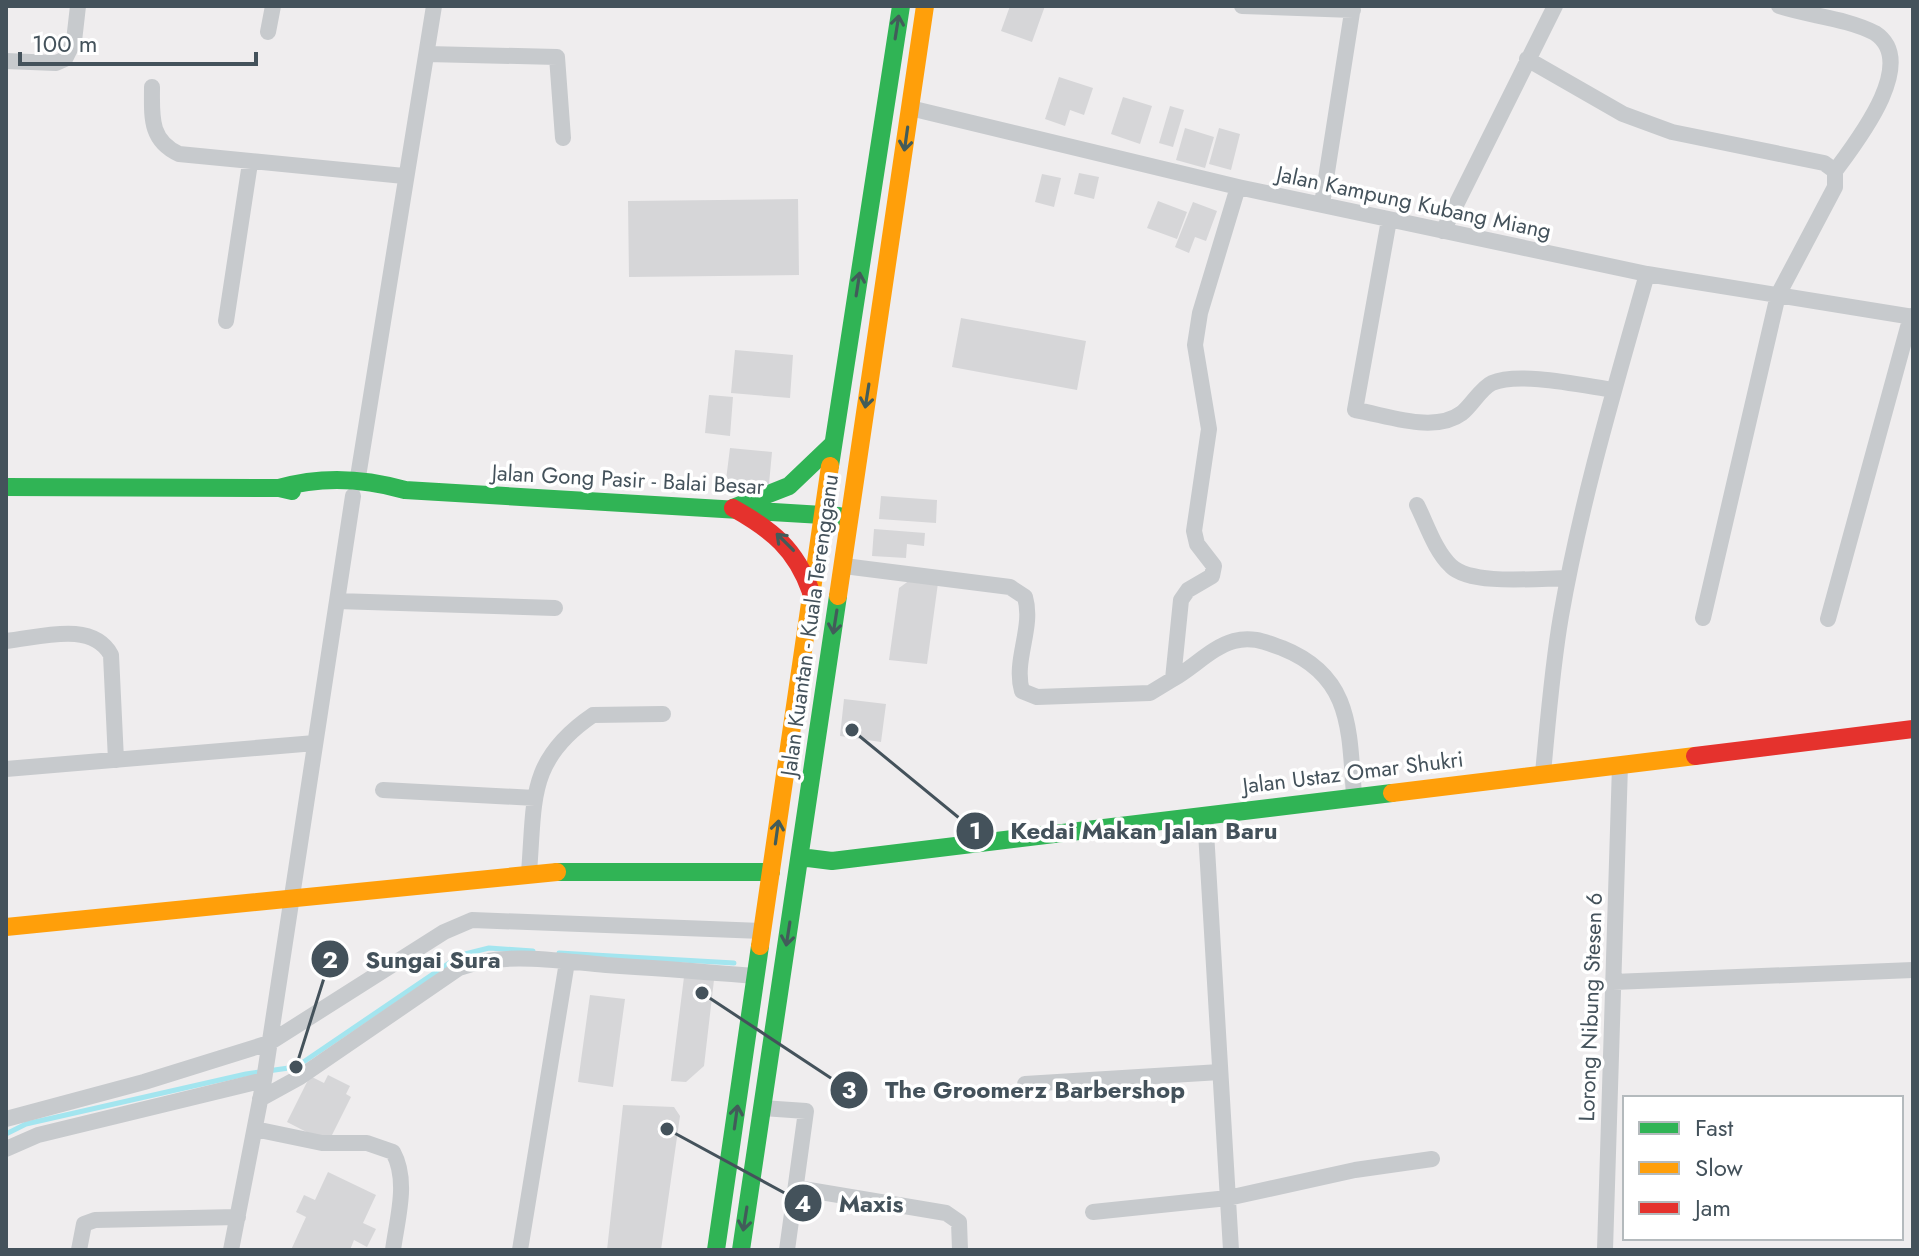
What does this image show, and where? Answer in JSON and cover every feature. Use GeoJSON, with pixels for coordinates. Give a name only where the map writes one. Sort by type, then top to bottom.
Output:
{"type":"FeatureCollection","features":[{"type":"Feature","properties":{"kind":"main road","name":"Jalan Kuantan - Kuala Terengganu"},"geometry":{"type":"LineString","coordinates":[[716,1250],[833,444],[901,6]]}},
{"type":"Feature","properties":{"kind":"main road","name":"Jalan Kuantan - Kuala Terengganu"},"geometry":{"type":"LineString","coordinates":[[741,1250],[925,6]]}},
{"type":"Feature","properties":{"kind":"main road"},"geometry":{"type":"LineString","coordinates":[[733,508],[788,490],[809,473],[833,444]]}},
{"type":"Feature","properties":{"kind":"main road","name":"Jalan Gong Pasir - Balai Besar"},"geometry":{"type":"LineString","coordinates":[[6,487],[279,488],[299,481],[355,489],[384,483],[405,490],[849,517]]}},
{"type":"Feature","properties":{"kind":"main road"},"geometry":{"type":"LineString","coordinates":[[733,508],[786,541],[803,568],[812,597]]}},
{"type":"Feature","properties":{"kind":"main road","name":"Jalan Ustaz Omar Shukri"},"geometry":{"type":"LineString","coordinates":[[800,857],[832,861],[1913,729]]}},
{"type":"Feature","properties":{"kind":"main road"},"geometry":{"type":"LineString","coordinates":[[6,927],[290,900],[449,878],[529,872],[771,872]]}},
{"type":"Feature","properties":{"kind":"street"},"geometry":{"type":"LineString","coordinates":[[6,61],[56,63],[65,59],[74,41],[78,6]]}},
{"type":"Feature","properties":{"kind":"street"},"geometry":{"type":"LineString","coordinates":[[268,32],[273,6]]}},
{"type":"Feature","properties":{"kind":"street"},"geometry":{"type":"LineString","coordinates":[[231,1250],[264,1078],[404,176],[434,6]]}},
{"type":"Feature","properties":{"kind":"street"},"geometry":{"type":"LineString","coordinates":[[1242,6],[1353,8],[1322,204]]}},
{"type":"Feature","properties":{"kind":"street"},"geometry":{"type":"LineString","coordinates":[[1443,231],[1555,6]]}},
{"type":"Feature","properties":{"kind":"street"},"geometry":{"type":"LineString","coordinates":[[1703,618],[1778,295],[1835,187],[1835,171],[1887,98],[1897,77],[1899,63],[1891,45],[1875,32],[1779,6]]}},
{"type":"Feature","properties":{"kind":"street"},"geometry":{"type":"LineString","coordinates":[[427,54],[557,57],[563,138]]}},
{"type":"Feature","properties":{"kind":"street"},"geometry":{"type":"LineString","coordinates":[[1527,59],[1623,114],[1672,132],[1824,163],[1835,171]]}},
{"type":"Feature","properties":{"kind":"street"},"geometry":{"type":"LineString","coordinates":[[152,87],[152,124],[164,147],[179,154],[404,176]]}},
{"type":"Feature","properties":{"kind":"street","name":"Jalan Kampung Kubang Miang"},"geometry":{"type":"LineString","coordinates":[[910,108],[1238,187],[1647,274],[1912,316]]}},
{"type":"Feature","properties":{"kind":"street"},"geometry":{"type":"LineString","coordinates":[[226,321],[250,163]]}},
{"type":"Feature","properties":{"kind":"street"},"geometry":{"type":"LineString","coordinates":[[1173,679],[1181,600],[1188,590],[1212,576],[1214,566],[1197,544],[1194,531],[1209,414],[1195,345],[1200,313],[1238,187]]}},
{"type":"Feature","properties":{"kind":"street"},"geometry":{"type":"LineString","coordinates":[[1389,220],[1355,410],[1426,423],[1447,422],[1462,413],[1491,383],[1517,379],[1614,390]]}},
{"type":"Feature","properties":{"kind":"street"},"geometry":{"type":"LineString","coordinates":[[1543,773],[1555,655],[1568,578],[1614,390],[1647,274]]}},
{"type":"Feature","properties":{"kind":"street"},"geometry":{"type":"LineString","coordinates":[[1828,619],[1912,316]]}},
{"type":"Feature","properties":{"kind":"street"},"geometry":{"type":"LineString","coordinates":[[1417,505],[1442,554],[1459,573],[1500,578],[1568,578]]}},
{"type":"Feature","properties":{"kind":"street"},"geometry":{"type":"LineString","coordinates":[[844,566],[1010,587],[1025,597],[1030,611],[1018,677],[1022,691],[1037,697],[1150,693],[1197,666],[1214,650],[1245,638],[1295,654],[1317,667],[1332,685],[1348,715],[1354,795]]}},
{"type":"Feature","properties":{"kind":"street"},"geometry":{"type":"LineString","coordinates":[[337,601],[555,608]]}},
{"type":"Feature","properties":{"kind":"street"},"geometry":{"type":"LineString","coordinates":[[6,641],[75,634],[88,635],[105,645],[111,655],[116,760]]}},
{"type":"Feature","properties":{"kind":"street"},"geometry":{"type":"LineString","coordinates":[[529,872],[535,798],[548,756],[593,715],[663,714]]}},
{"type":"Feature","properties":{"kind":"street"},"geometry":{"type":"LineString","coordinates":[[6,769],[315,743]]}},
{"type":"Feature","properties":{"kind":"street","name":"Lorong Nibung Stesen 6"},"geometry":{"type":"LineString","coordinates":[[1605,1250],[1620,765]]}},
{"type":"Feature","properties":{"kind":"street"},"geometry":{"type":"LineString","coordinates":[[383,790],[535,798]]}},
{"type":"Feature","properties":{"kind":"street"},"geometry":{"type":"LineString","coordinates":[[1205,815],[1231,1250]]}},
{"type":"Feature","properties":{"kind":"street"},"geometry":{"type":"LineString","coordinates":[[6,1119],[268,1048],[444,932],[472,920],[762,931]]}},
{"type":"Feature","properties":{"kind":"street"},"geometry":{"type":"LineString","coordinates":[[260,1099],[300,1077],[459,968],[495,958],[755,976]]}},
{"type":"Feature","properties":{"kind":"street"},"geometry":{"type":"LineString","coordinates":[[520,1250],[567,962]]}},
{"type":"Feature","properties":{"kind":"street"},"geometry":{"type":"LineString","coordinates":[[1613,982],[1913,970]]}},
{"type":"Feature","properties":{"kind":"street"},"geometry":{"type":"LineString","coordinates":[[1025,1084],[1220,1072]]}},
{"type":"Feature","properties":{"kind":"street"},"geometry":{"type":"LineString","coordinates":[[6,1149],[38,1135],[264,1078]]}},
{"type":"Feature","properties":{"kind":"street"},"geometry":{"type":"LineString","coordinates":[[762,1108],[806,1111],[787,1250]]}},
{"type":"Feature","properties":{"kind":"street"},"geometry":{"type":"LineString","coordinates":[[255,1129],[322,1143],[367,1143],[393,1152],[401,1179],[393,1250]]}},
{"type":"Feature","properties":{"kind":"street"},"geometry":{"type":"LineString","coordinates":[[1093,1212],[1228,1198],[1355,1170],[1432,1159]]}},
{"type":"Feature","properties":{"kind":"street"},"geometry":{"type":"LineString","coordinates":[[797,1188],[946,1213],[959,1222],[960,1250]]}},
{"type":"Feature","properties":{"kind":"street"},"geometry":{"type":"LineString","coordinates":[[79,1250],[84,1224],[95,1220],[238,1217]]}},
{"type":"Feature","properties":{"kind":"building"},"geometry":{"type":"Polygon","coordinates":[[[1010,6],[1045,6],[1032,42],[1001,31],[1010,6]]]}},
{"type":"Feature","properties":{"kind":"building"},"geometry":{"type":"Polygon","coordinates":[[[1059,77],[1093,88],[1084,115],[1070,110],[1065,126],[1045,119],[1059,77]]]}},
{"type":"Feature","properties":{"kind":"building"},"geometry":{"type":"Polygon","coordinates":[[[1123,97],[1152,106],[1140,144],[1111,134],[1123,97]]]}},
{"type":"Feature","properties":{"kind":"building"},"geometry":{"type":"Polygon","coordinates":[[[1170,106],[1184,110],[1173,147],[1159,143],[1170,106]]]}},
{"type":"Feature","properties":{"kind":"building"},"geometry":{"type":"Polygon","coordinates":[[[1185,128],[1214,137],[1205,168],[1176,160],[1185,128]]]}},
{"type":"Feature","properties":{"kind":"building"},"geometry":{"type":"Polygon","coordinates":[[[1219,128],[1240,134],[1231,170],[1209,164],[1219,128]]]}},
{"type":"Feature","properties":{"kind":"building"},"geometry":{"type":"Polygon","coordinates":[[[1079,173],[1099,177],[1094,199],[1074,194],[1079,173]]]}},
{"type":"Feature","properties":{"kind":"building"},"geometry":{"type":"Polygon","coordinates":[[[1042,174],[1061,178],[1054,207],[1035,202],[1042,174]]]}},
{"type":"Feature","properties":{"kind":"building"},"geometry":{"type":"Polygon","coordinates":[[[798,199],[799,275],[629,277],[628,201],[798,199]]]}},
{"type":"Feature","properties":{"kind":"building"},"geometry":{"type":"Polygon","coordinates":[[[1158,201],[1187,212],[1177,239],[1147,228],[1158,201]]]}},
{"type":"Feature","properties":{"kind":"building"},"geometry":{"type":"Polygon","coordinates":[[[1193,202],[1217,211],[1206,241],[1195,237],[1189,253],[1175,247],[1193,202]]]}},
{"type":"Feature","properties":{"kind":"building"},"geometry":{"type":"Polygon","coordinates":[[[961,318],[1086,341],[1077,390],[952,367],[961,318]]]}},
{"type":"Feature","properties":{"kind":"building"},"geometry":{"type":"Polygon","coordinates":[[[735,350],[793,355],[790,398],[731,393],[735,350]]]}},
{"type":"Feature","properties":{"kind":"building"},"geometry":{"type":"Polygon","coordinates":[[[709,395],[733,397],[730,436],[705,433],[709,395]]]}},
{"type":"Feature","properties":{"kind":"building"},"geometry":{"type":"Polygon","coordinates":[[[730,448],[772,452],[769,484],[726,480],[730,448]]]}},
{"type":"Feature","properties":{"kind":"building"},"geometry":{"type":"Polygon","coordinates":[[[881,496],[937,500],[936,523],[879,519],[881,496]]]}},
{"type":"Feature","properties":{"kind":"building"},"geometry":{"type":"Polygon","coordinates":[[[874,529],[925,533],[924,546],[907,544],[906,558],[872,556],[874,529]]]}},
{"type":"Feature","properties":{"kind":"building"},"geometry":{"type":"Polygon","coordinates":[[[910,580],[938,583],[927,664],[889,660],[899,588],[910,580]]]}},
{"type":"Feature","properties":{"kind":"building"},"geometry":{"type":"Polygon","coordinates":[[[844,699],[886,704],[881,742],[840,736],[844,699]]]}},
{"type":"Feature","properties":{"kind":"building"},"geometry":{"type":"Polygon","coordinates":[[[684,977],[714,980],[704,1066],[686,1082],[671,1081],[684,977]]]}},
{"type":"Feature","properties":{"kind":"building"},"geometry":{"type":"Polygon","coordinates":[[[590,995],[625,999],[613,1087],[578,1082],[590,995]]]}},
{"type":"Feature","properties":{"kind":"building"},"geometry":{"type":"Polygon","coordinates":[[[328,1075],[350,1086],[346,1094],[351,1097],[328,1143],[287,1122],[310,1076],[324,1083],[328,1075]]]}},
{"type":"Feature","properties":{"kind":"building"},"geometry":{"type":"Polygon","coordinates":[[[623,1105],[674,1107],[680,1116],[661,1250],[607,1250],[623,1105]]]}},
{"type":"Feature","properties":{"kind":"building"},"geometry":{"type":"Polygon","coordinates":[[[328,1172],[376,1195],[363,1223],[376,1229],[367,1247],[354,1240],[350,1250],[291,1250],[306,1217],[296,1212],[304,1195],[315,1200],[328,1172]]]}},
{"type":"Feature","properties":{"kind":"waterway"},"geometry":{"type":"LineString","coordinates":[[6,1134],[26,1124],[246,1074],[296,1067],[461,955],[489,948],[533,951]]}},
{"type":"Feature","properties":{"kind":"waterway"},"geometry":{"type":"LineString","coordinates":[[559,953],[734,963]]}},
{"type":"Feature","properties":{"kind":"traffic: fast"},"geometry":{"type":"LineString","coordinates":[[830,466],[901,6]]}},
{"type":"Feature","properties":{"kind":"traffic: fast"},"geometry":{"type":"LineString","coordinates":[[733,508],[789,486],[833,444]]}},
{"type":"Feature","properties":{"kind":"traffic: fast"},"geometry":{"type":"LineString","coordinates":[[279,488],[342,480],[405,490],[839,516]]}},
{"type":"Feature","properties":{"kind":"traffic: fast"},"geometry":{"type":"LineString","coordinates":[[6,487],[279,488],[292,491]]}},
{"type":"Feature","properties":{"kind":"traffic: fast"},"geometry":{"type":"LineString","coordinates":[[741,1250],[838,596]]}},
{"type":"Feature","properties":{"kind":"traffic: fast"},"geometry":{"type":"LineString","coordinates":[[800,857],[832,861],[1392,793]]}},
{"type":"Feature","properties":{"kind":"traffic: fast"},"geometry":{"type":"LineString","coordinates":[[557,872],[771,872]]}},
{"type":"Feature","properties":{"kind":"traffic: fast"},"geometry":{"type":"LineString","coordinates":[[716,1250],[760,946]]}},
{"type":"Feature","properties":{"kind":"traffic: slow"},"geometry":{"type":"LineString","coordinates":[[838,596],[925,6]]}},
{"type":"Feature","properties":{"kind":"traffic: slow"},"geometry":{"type":"LineString","coordinates":[[760,946],[830,466]]}},
{"type":"Feature","properties":{"kind":"traffic: slow"},"geometry":{"type":"LineString","coordinates":[[1392,793],[1695,756]]}},
{"type":"Feature","properties":{"kind":"traffic: slow"},"geometry":{"type":"LineString","coordinates":[[6,927],[557,872]]}},
{"type":"Feature","properties":{"kind":"traffic: jam"},"geometry":{"type":"LineString","coordinates":[[733,508],[760,524],[781,542],[798,564],[811,592]]}},
{"type":"Feature","properties":{"kind":"traffic: jam"},"geometry":{"type":"LineString","coordinates":[[1695,756],[1913,729]]}},
{"type":"Feature","properties":{"kind":"place","name":"Kedai Makan Jalan Baru"},"geometry":{"type":"Point","coordinates":[852,730]}},
{"type":"Feature","properties":{"kind":"place","name":"The Groomerz Barbershop"},"geometry":{"type":"Point","coordinates":[702,993]}},
{"type":"Feature","properties":{"kind":"place","name":"Sungai Sura"},"geometry":{"type":"Point","coordinates":[296,1067]}},
{"type":"Feature","properties":{"kind":"place","name":"Maxis"},"geometry":{"type":"Point","coordinates":[667,1129]}}]}
